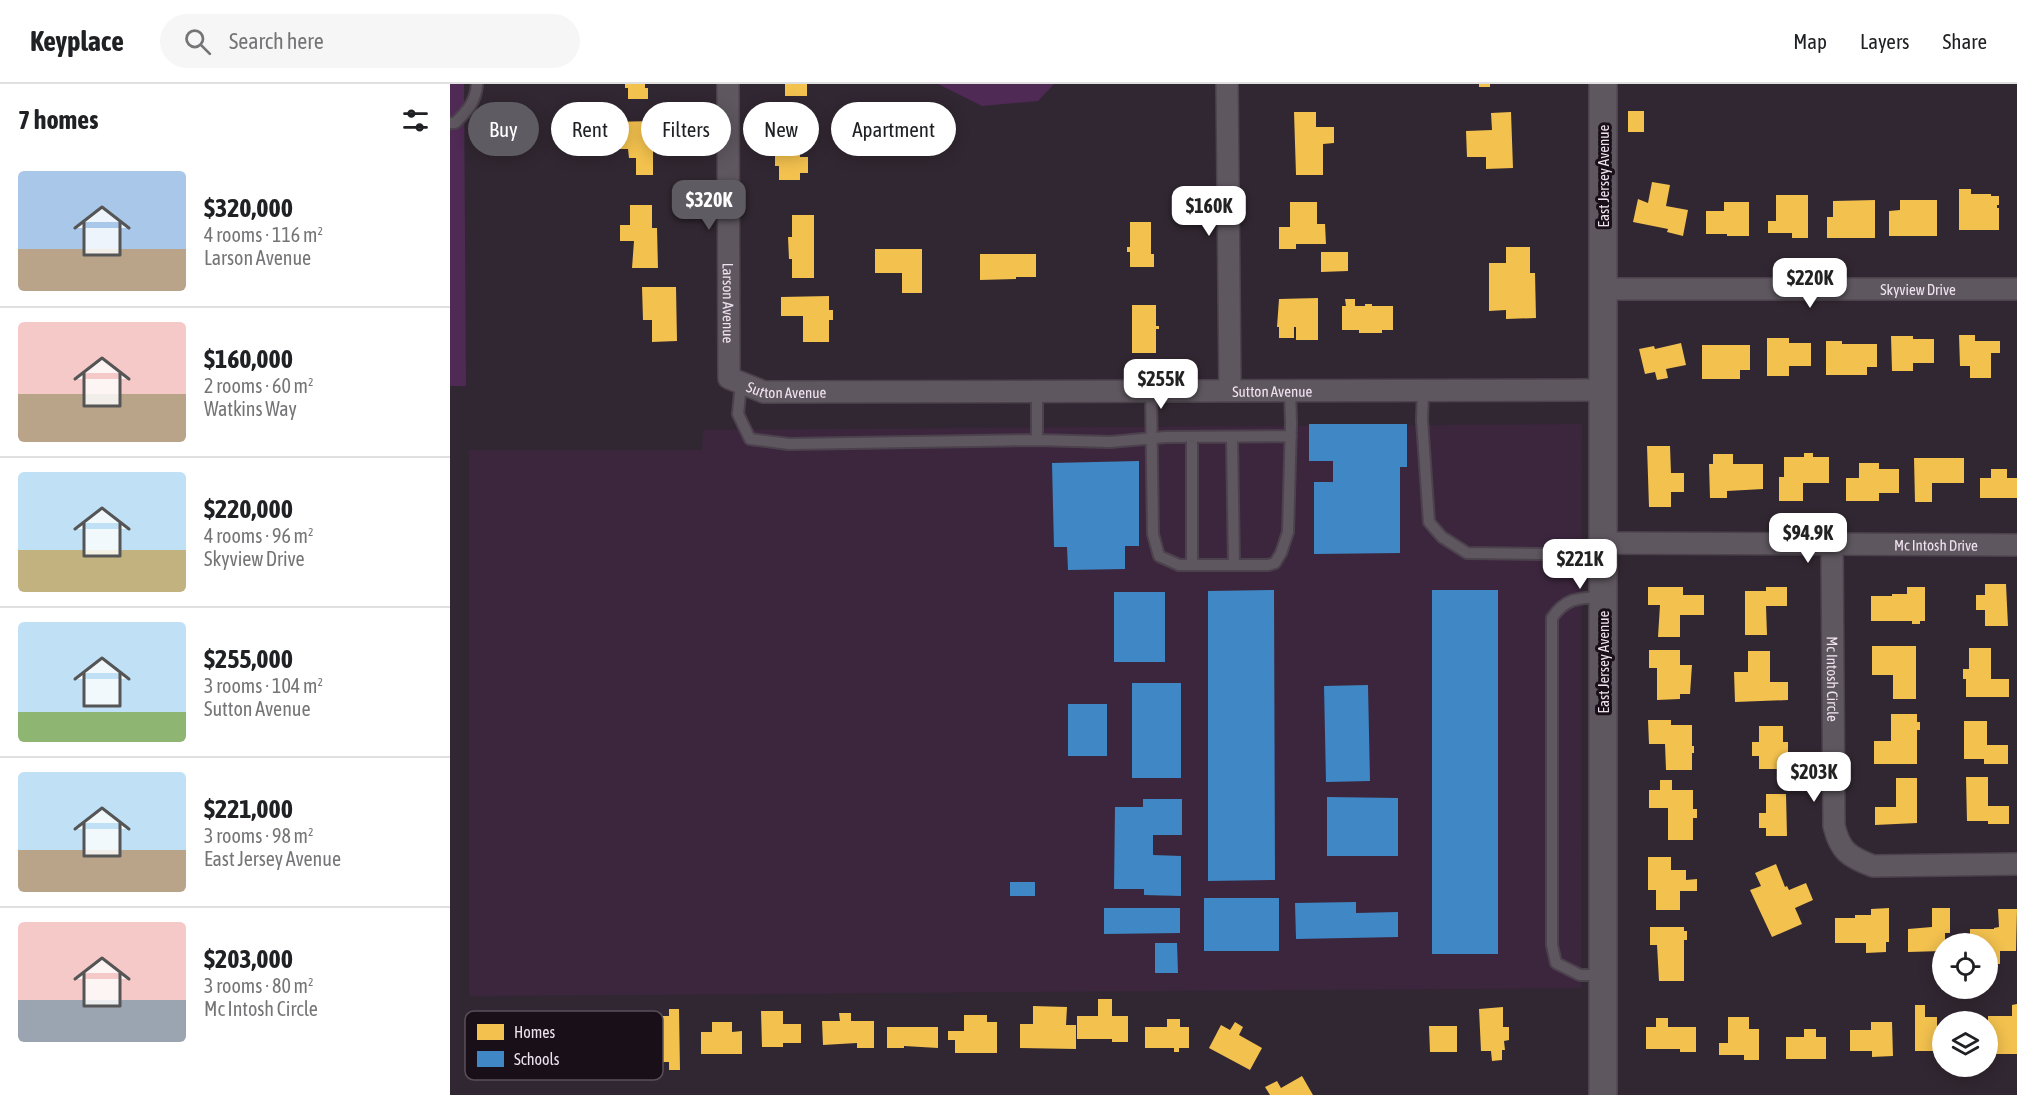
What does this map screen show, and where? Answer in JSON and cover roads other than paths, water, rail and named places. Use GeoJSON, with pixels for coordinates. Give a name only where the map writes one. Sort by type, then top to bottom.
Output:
{"type":"FeatureCollection","features":[{"type":"Feature","properties":{"kind":"street","name":"Larson Avenue"},"geometry":{"type":"LineString","coordinates":[[728,84],[735,381]]}},
{"type":"Feature","properties":{"kind":"street"},"geometry":{"type":"LineString","coordinates":[[1227,84],[1230,390]]}},
{"type":"Feature","properties":{"kind":"street","name":"East Jersey Avenue"},"geometry":{"type":"LineString","coordinates":[[1603,84],[1603,1095]]}},
{"type":"Feature","properties":{"kind":"street","name":"Skyview Drive"},"geometry":{"type":"LineString","coordinates":[[1603,289],[2017,289]]}},
{"type":"Feature","properties":{"kind":"street","name":"Sutton Avenue"},"geometry":{"type":"LineString","coordinates":[[735,381],[764,392],[1603,390]]}},
{"type":"Feature","properties":{"kind":"street","name":"Mc Intosh Drive"},"geometry":{"type":"LineString","coordinates":[[1603,549],[1832,544],[2017,545]]}},
{"type":"Feature","properties":{"kind":"street","name":"Mc Intosh Circle"},"geometry":{"type":"LineString","coordinates":[[1832,544],[1834,826],[1838,841],[1846,852],[1873,866],[2017,864]]}},
{"type":"Feature","properties":{"kind":"lane"},"geometry":{"type":"LineString","coordinates":[[450,123],[455,123],[469,109],[476,96],[477,84]]}},
{"type":"Feature","properties":{"kind":"lane"},"geometry":{"type":"LineString","coordinates":[[735,381],[738,414],[750,439],[789,444],[1037,440],[1110,442],[1166,436],[1291,436]]}},
{"type":"Feature","properties":{"kind":"lane"},"geometry":{"type":"LineString","coordinates":[[1037,390],[1037,440]]}},
{"type":"Feature","properties":{"kind":"lane"},"geometry":{"type":"LineString","coordinates":[[1150,390],[1153,534],[1159,555],[1179,565],[1268,565],[1275,563],[1288,532],[1290,390]]}},
{"type":"Feature","properties":{"kind":"lane"},"geometry":{"type":"LineString","coordinates":[[1423,390],[1422,420],[1429,522],[1442,537],[1467,553],[1603,549]]}},
{"type":"Feature","properties":{"kind":"lane"},"geometry":{"type":"LineString","coordinates":[[1192,437],[1192,565]]}},
{"type":"Feature","properties":{"kind":"lane"},"geometry":{"type":"LineString","coordinates":[[1232,437],[1234,565]]}},
{"type":"Feature","properties":{"kind":"lane"},"geometry":{"type":"LineString","coordinates":[[1603,597],[1575,598],[1558,609],[1552,618],[1552,945],[1556,963],[1580,975],[1603,975]]}}]}
